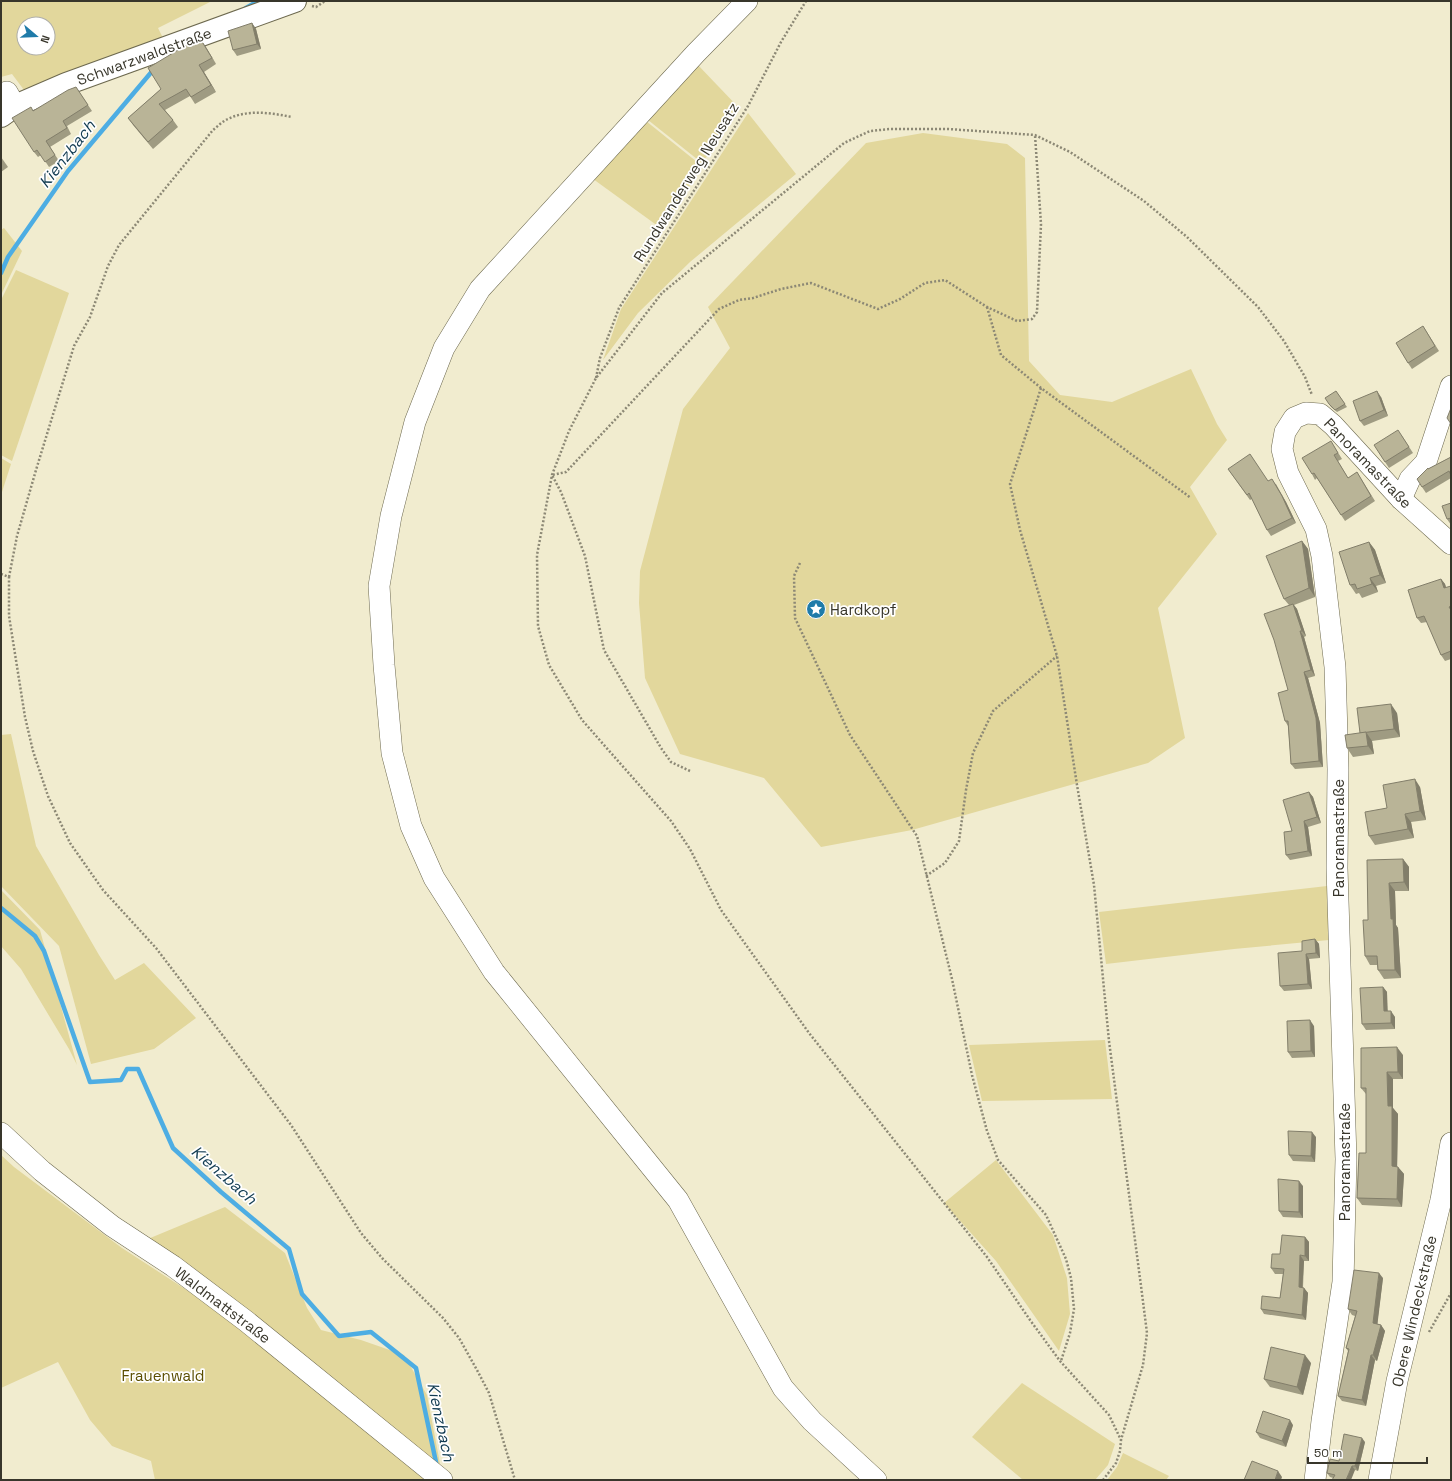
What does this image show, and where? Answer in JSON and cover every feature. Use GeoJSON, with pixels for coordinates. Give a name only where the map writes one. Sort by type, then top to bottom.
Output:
{"type":"FeatureCollection","features":[{"type":"Feature","properties":{"kind":"main road","name":"Schwarzwaldstraße"},"geometry":{"type":"LineString","coordinates":[[6,105],[293,2]]}},
{"type":"Feature","properties":{"kind":"street"},"geometry":{"type":"LineString","coordinates":[[747,1],[696,52],[480,289],[444,348],[415,422],[391,516],[379,586],[384,665],[392,753],[411,826],[434,878],[494,972],[678,1200],[783,1388],[812,1421],[876,1480]]}},
{"type":"Feature","properties":{"kind":"street"},"geometry":{"type":"LineString","coordinates":[[1401,499],[1410,479],[1426,462],[1451,386]]}},
{"type":"Feature","properties":{"kind":"street","name":"Panoramastraße"},"geometry":{"type":"LineString","coordinates":[[1315,1480],[1322,1421],[1343,1282],[1346,1159],[1337,868],[1338,769],[1335,667],[1322,556],[1316,529],[1288,473],[1282,449],[1285,432],[1294,418],[1306,413],[1320,414],[1333,425],[1401,499],[1451,544]]}},
{"type":"Feature","properties":{"kind":"street","name":"Waldmattstraße"},"geometry":{"type":"LineString","coordinates":[[1,1133],[42,1170],[112,1226],[173,1266],[246,1321],[442,1480]]}},
{"type":"Feature","properties":{"kind":"street","name":"Obere Windeckstraße"},"geometry":{"type":"LineString","coordinates":[[1379,1480],[1397,1381],[1441,1200],[1451,1143]]}},
{"type":"Feature","properties":{"kind":"path","name":"Rundwanderweg Neusatz"},"geometry":{"type":"LineString","coordinates":[[596,378],[600,358],[619,308],[748,106],[781,42],[806,1]]}},
{"type":"Feature","properties":{"kind":"path"},"geometry":{"type":"LineString","coordinates":[[292,117],[259,113],[243,114],[227,119],[213,130],[119,245],[108,266],[90,317],[74,346],[17,536],[8,577],[9,616],[25,717],[33,751],[48,796],[70,843],[103,890],[156,948],[291,1125],[361,1233],[382,1258],[444,1318],[459,1338],[489,1393],[515,1480]]}},
{"type":"Feature","properties":{"kind":"path"},"geometry":{"type":"LineString","coordinates":[[1121,1440],[1109,1415],[1060,1361],[987,1257],[804,1027],[721,910],[686,843],[671,821],[582,720],[550,665],[538,626],[537,555],[552,474],[569,431],[596,378],[662,293],[844,143],[870,131],[890,129],[948,129],[1034,135],[1070,152],[1144,201],[1187,238],[1258,307],[1284,341],[1304,377]]}},
{"type":"Feature","properties":{"kind":"path"},"geometry":{"type":"LineString","coordinates":[[552,474],[566,472],[719,309],[739,300],[811,283],[878,310],[900,299],[925,283],[945,280],[987,307],[1017,320],[1032,319],[1037,312],[1041,224],[1034,135]]}},
{"type":"Feature","properties":{"kind":"path"},"geometry":{"type":"LineString","coordinates":[[987,307],[1001,355],[1041,388],[1191,498]]}},
{"type":"Feature","properties":{"kind":"path"},"geometry":{"type":"LineString","coordinates":[[1041,388],[1010,484],[1020,530],[1057,656],[1076,786],[1094,886],[1109,1041],[1147,1333],[1143,1365],[1121,1440],[1120,1451],[1116,1463],[1103,1480]]}},
{"type":"Feature","properties":{"kind":"path"},"geometry":{"type":"LineString","coordinates":[[552,474],[561,492],[585,556],[604,650],[661,748],[671,762],[690,771]]}},
{"type":"Feature","properties":{"kind":"path"},"geometry":{"type":"LineString","coordinates":[[800,563],[794,576],[795,618],[850,735],[917,836],[952,979],[972,1075],[987,1131],[998,1160],[1046,1215],[1066,1259],[1071,1278],[1074,1309],[1070,1332],[1060,1361]]}},
{"type":"Feature","properties":{"kind":"path"},"geometry":{"type":"LineString","coordinates":[[1,574],[8,577]]}},
{"type":"Feature","properties":{"kind":"path"},"geometry":{"type":"LineString","coordinates":[[926,876],[946,863],[958,841],[973,753],[993,711],[1057,656]]}},
{"type":"Feature","properties":{"kind":"green space"},"geometry":{"type":"Polygon","coordinates":[[[1,1],[212,1],[158,28],[163,38],[24,90],[12,74],[1,77],[1,1]]]}},
{"type":"Feature","properties":{"kind":"green space"},"geometry":{"type":"Polygon","coordinates":[[[696,63],[740,109],[702,163],[643,116],[696,63]]]}},
{"type":"Feature","properties":{"kind":"green space"},"geometry":{"type":"Polygon","coordinates":[[[748,113],[796,174],[690,262],[638,313],[603,360],[621,309],[748,113]]]}},
{"type":"Feature","properties":{"kind":"green space"},"geometry":{"type":"Polygon","coordinates":[[[641,117],[702,166],[662,229],[589,176],[641,117]]]}},
{"type":"Feature","properties":{"kind":"green space"},"geometry":{"type":"Polygon","coordinates":[[[923,133],[1007,144],[1025,158],[1029,361],[1060,395],[1112,402],[1191,369],[1217,424],[1227,440],[1190,487],[1217,534],[1158,608],[1185,738],[1148,763],[912,830],[821,847],[764,778],[680,754],[645,678],[639,603],[640,571],[683,409],[730,348],[708,307],[866,143],[923,133]]]}},
{"type":"Feature","properties":{"kind":"green space"},"geometry":{"type":"Polygon","coordinates":[[[4,228],[22,251],[1,295],[1,230],[4,228]]]}},
{"type":"Feature","properties":{"kind":"green space"},"geometry":{"type":"Polygon","coordinates":[[[16,270],[69,293],[12,461],[1,455],[1,300],[16,270]]]}},
{"type":"Feature","properties":{"kind":"green space"},"geometry":{"type":"Polygon","coordinates":[[[1,458],[11,464],[1,495],[1,458]]]}},
{"type":"Feature","properties":{"kind":"green space"},"geometry":{"type":"Polygon","coordinates":[[[11,734],[36,846],[115,980],[144,963],[196,1018],[154,1049],[91,1064],[59,946],[1,886],[1,735],[11,734]]]}},
{"type":"Feature","properties":{"kind":"green space"},"geometry":{"type":"Polygon","coordinates":[[[1327,886],[1329,940],[1234,949],[1106,964],[1099,912],[1327,886]]]}},
{"type":"Feature","properties":{"kind":"green space"},"geometry":{"type":"Polygon","coordinates":[[[1,890],[40,930],[77,1065],[21,969],[1,946],[1,890]]]}},
{"type":"Feature","properties":{"kind":"green space"},"geometry":{"type":"Polygon","coordinates":[[[1105,1040],[1112,1099],[982,1101],[969,1045],[1105,1040]]]}},
{"type":"Feature","properties":{"kind":"green space","name":"Frauenwald"},"geometry":{"type":"Polygon","coordinates":[[[1,1155],[14,1167],[122,1248],[222,1313],[426,1480],[155,1480],[151,1461],[112,1446],[90,1420],[58,1362],[1,1388],[1,1155]]]}},
{"type":"Feature","properties":{"kind":"green space"},"geometry":{"type":"Polygon","coordinates":[[[996,1160],[1053,1235],[1067,1278],[1070,1314],[1059,1351],[996,1261],[944,1203],[996,1160]]]}},
{"type":"Feature","properties":{"kind":"green space"},"geometry":{"type":"Polygon","coordinates":[[[225,1207],[285,1253],[307,1308],[321,1330],[361,1340],[404,1355],[427,1395],[442,1474],[143,1241],[225,1207]]]}},
{"type":"Feature","properties":{"kind":"green space"},"geometry":{"type":"Polygon","coordinates":[[[1022,1383],[1115,1444],[1108,1465],[1095,1480],[1023,1480],[972,1437],[1022,1383]]]}},
{"type":"Feature","properties":{"kind":"green space"},"geometry":{"type":"Polygon","coordinates":[[[1123,1453],[1169,1476],[1166,1480],[1107,1480],[1117,1467],[1123,1453]]]}},
{"type":"Feature","properties":{"kind":"building"},"geometry":{"type":"Polygon","coordinates":[[[252,23],[257,44],[233,50],[228,31],[252,23]]]}},
{"type":"Feature","properties":{"kind":"building"},"geometry":{"type":"Polygon","coordinates":[[[201,40],[212,58],[199,65],[211,85],[191,97],[186,89],[159,104],[173,120],[148,142],[128,118],[161,89],[148,68],[188,44],[201,40]]]}},
{"type":"Feature","properties":{"kind":"building"},"geometry":{"type":"Polygon","coordinates":[[[76,87],[88,105],[63,121],[67,128],[46,141],[55,155],[45,162],[37,150],[34,152],[12,118],[31,107],[33,111],[68,90],[76,87]]]}},
{"type":"Feature","properties":{"kind":"building"},"geometry":{"type":"Polygon","coordinates":[[[1423,326],[1435,346],[1408,363],[1396,343],[1423,326]]]}},
{"type":"Feature","properties":{"kind":"building"},"geometry":{"type":"Polygon","coordinates":[[[1336,391],[1345,404],[1335,410],[1325,398],[1336,391]]]}},
{"type":"Feature","properties":{"kind":"building"},"geometry":{"type":"Polygon","coordinates":[[[1377,391],[1384,410],[1360,421],[1353,401],[1377,391]]]}},
{"type":"Feature","properties":{"kind":"building"},"geometry":{"type":"Polygon","coordinates":[[[1451,408],[1451,424],[1447,418],[1451,408]]]}},
{"type":"Feature","properties":{"kind":"building"},"geometry":{"type":"Polygon","coordinates":[[[1398,430],[1409,447],[1385,462],[1374,445],[1398,430]]]}},
{"type":"Feature","properties":{"kind":"building"},"geometry":{"type":"Polygon","coordinates":[[[1331,441],[1338,453],[1334,455],[1348,478],[1357,472],[1371,496],[1341,515],[1314,473],[1312,474],[1302,458],[1331,441]]]}},
{"type":"Feature","properties":{"kind":"building"},"geometry":{"type":"Polygon","coordinates":[[[1250,454],[1268,481],[1272,479],[1292,518],[1267,530],[1249,493],[1247,495],[1228,469],[1250,454]]]}},
{"type":"Feature","properties":{"kind":"building"},"geometry":{"type":"Polygon","coordinates":[[[1451,457],[1451,475],[1449,471],[1422,487],[1417,479],[1428,468],[1451,457]]]}},
{"type":"Feature","properties":{"kind":"building"},"geometry":{"type":"Polygon","coordinates":[[[1451,503],[1451,518],[1447,519],[1442,506],[1451,503]]]}},
{"type":"Feature","properties":{"kind":"building"},"geometry":{"type":"Polygon","coordinates":[[[1302,541],[1309,588],[1284,599],[1266,556],[1302,541]]]}},
{"type":"Feature","properties":{"kind":"building"},"geometry":{"type":"Polygon","coordinates":[[[1369,542],[1380,575],[1370,578],[1372,584],[1357,589],[1355,584],[1350,585],[1339,552],[1369,542]]]}},
{"type":"Feature","properties":{"kind":"building"},"geometry":{"type":"Polygon","coordinates":[[[1441,579],[1444,588],[1451,586],[1451,606],[1449,607],[1451,610],[1451,651],[1441,655],[1424,616],[1417,618],[1408,590],[1441,579]]]}},
{"type":"Feature","properties":{"kind":"building"},"geometry":{"type":"Polygon","coordinates":[[[1293,604],[1302,631],[1300,631],[1311,670],[1304,672],[1316,718],[1319,761],[1291,764],[1288,721],[1285,721],[1278,693],[1288,690],[1274,640],[1264,614],[1293,604]]]}},
{"type":"Feature","properties":{"kind":"building"},"geometry":{"type":"Polygon","coordinates":[[[1391,704],[1394,729],[1360,733],[1357,708],[1391,704]]]}},
{"type":"Feature","properties":{"kind":"building"},"geometry":{"type":"Polygon","coordinates":[[[1366,732],[1368,746],[1347,748],[1345,735],[1366,732]]]}},
{"type":"Feature","properties":{"kind":"building"},"geometry":{"type":"Polygon","coordinates":[[[1415,779],[1420,811],[1405,814],[1408,829],[1369,836],[1365,812],[1387,808],[1383,785],[1415,779]]]}},
{"type":"Feature","properties":{"kind":"building"},"geometry":{"type":"Polygon","coordinates":[[[1309,792],[1317,817],[1304,821],[1308,851],[1286,855],[1284,832],[1292,831],[1283,800],[1309,792]]]}},
{"type":"Feature","properties":{"kind":"building"},"geometry":{"type":"Polygon","coordinates":[[[1403,859],[1404,882],[1389,883],[1391,919],[1393,919],[1395,970],[1378,970],[1377,956],[1365,956],[1363,920],[1368,920],[1367,860],[1403,859]]]}},
{"type":"Feature","properties":{"kind":"building"},"geometry":{"type":"Polygon","coordinates":[[[1315,939],[1316,953],[1306,954],[1308,984],[1280,986],[1278,953],[1302,951],[1302,941],[1315,939]]]}},
{"type":"Feature","properties":{"kind":"building"},"geometry":{"type":"Polygon","coordinates":[[[1383,987],[1384,1011],[1391,1011],[1391,1023],[1362,1024],[1360,988],[1383,987]]]}},
{"type":"Feature","properties":{"kind":"building"},"geometry":{"type":"Polygon","coordinates":[[[1310,1020],[1311,1051],[1288,1052],[1287,1021],[1310,1020]]]}},
{"type":"Feature","properties":{"kind":"building"},"geometry":{"type":"Polygon","coordinates":[[[1397,1047],[1398,1072],[1387,1072],[1388,1106],[1392,1106],[1392,1166],[1398,1167],[1397,1199],[1357,1198],[1359,1153],[1366,1153],[1366,1088],[1361,1088],[1361,1048],[1397,1047]]]}},
{"type":"Feature","properties":{"kind":"building"},"geometry":{"type":"Polygon","coordinates":[[[1288,1131],[1312,1132],[1311,1156],[1289,1155],[1288,1131]]]}},
{"type":"Feature","properties":{"kind":"building"},"geometry":{"type":"Polygon","coordinates":[[[1278,1179],[1299,1181],[1299,1212],[1279,1211],[1278,1179]]]}},
{"type":"Feature","properties":{"kind":"building"},"geometry":{"type":"Polygon","coordinates":[[[1282,1235],[1305,1237],[1305,1256],[1300,1255],[1299,1287],[1304,1288],[1302,1315],[1261,1309],[1262,1296],[1280,1298],[1284,1269],[1271,1268],[1272,1254],[1280,1254],[1282,1235]]]}},
{"type":"Feature","properties":{"kind":"building"},"geometry":{"type":"Polygon","coordinates":[[[1354,1270],[1379,1273],[1373,1323],[1381,1325],[1373,1355],[1371,1355],[1362,1400],[1338,1396],[1349,1349],[1346,1348],[1357,1311],[1348,1309],[1354,1270]]]}},
{"type":"Feature","properties":{"kind":"building"},"geometry":{"type":"Polygon","coordinates":[[[1271,1347],[1305,1355],[1297,1387],[1264,1379],[1271,1347]]]}},
{"type":"Feature","properties":{"kind":"building"},"geometry":{"type":"Polygon","coordinates":[[[1263,1411],[1290,1420],[1282,1441],[1256,1432],[1263,1411]]]}},
{"type":"Feature","properties":{"kind":"building"},"geometry":{"type":"Polygon","coordinates":[[[1344,1434],[1362,1438],[1355,1466],[1352,1466],[1346,1480],[1332,1480],[1335,1475],[1327,1473],[1330,1459],[1339,1461],[1344,1434]]]}},
{"type":"Feature","properties":{"kind":"building"},"geometry":{"type":"Polygon","coordinates":[[[1252,1461],[1278,1471],[1275,1480],[1244,1480],[1252,1461]]]}},
{"type":"Feature","properties":{"kind":"waterway","name":"Kienzbach"},"geometry":{"type":"LineString","coordinates":[[246,8],[258,1]]}},
{"type":"Feature","properties":{"kind":"waterway","name":"Kienzbach"},"geometry":{"type":"LineString","coordinates":[[1,273],[8,257],[68,171],[154,69]]}},
{"type":"Feature","properties":{"kind":"waterway","name":"Kienzbach"},"geometry":{"type":"LineString","coordinates":[[1,908],[35,936],[44,951],[90,1082],[121,1080],[127,1069],[138,1069],[173,1148],[221,1192],[289,1249],[302,1294],[339,1336],[371,1332],[416,1368],[437,1467]]}},
{"type":"Feature","properties":{"kind":"place","name":"Hardkopf"},"geometry":{"type":"Point","coordinates":[816,609]}}]}
